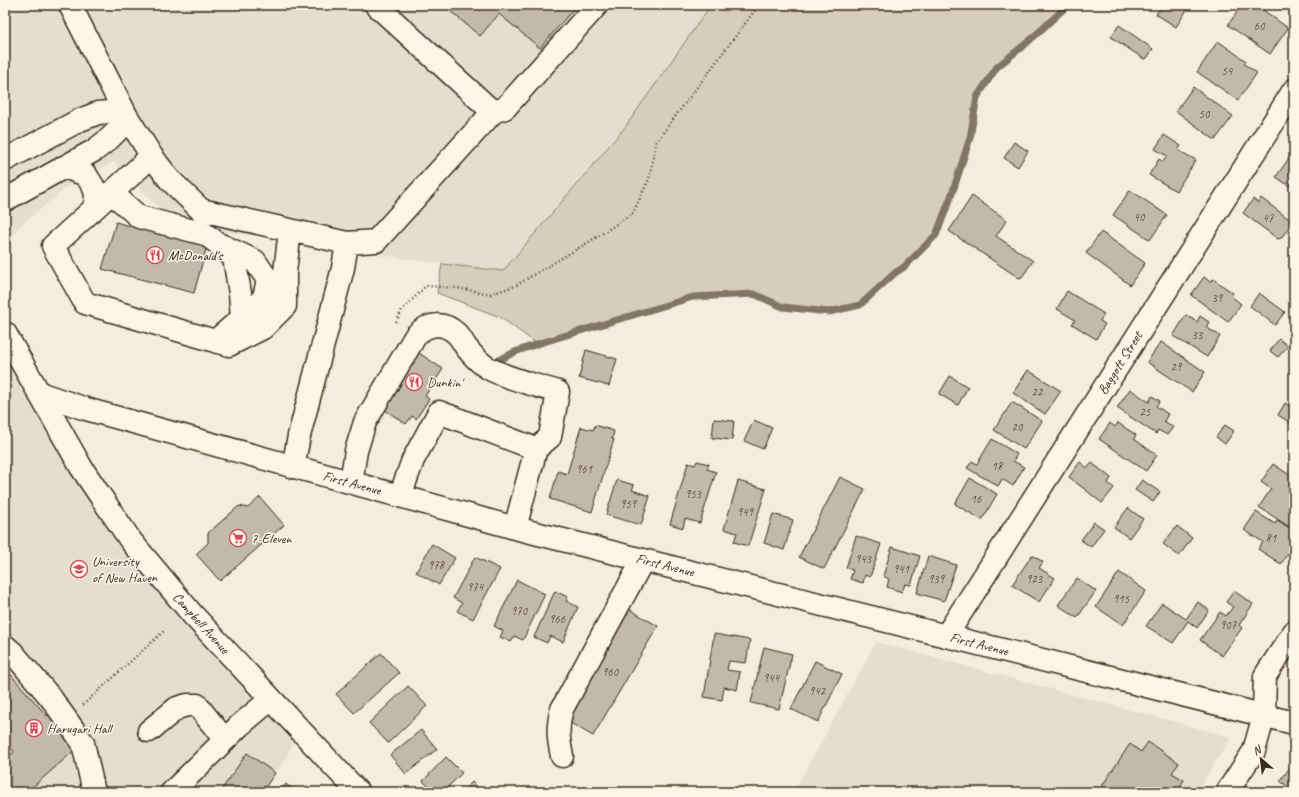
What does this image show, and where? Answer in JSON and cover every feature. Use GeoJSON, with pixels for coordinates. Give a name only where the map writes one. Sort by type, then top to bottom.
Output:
{"type":"FeatureCollection","features":[{"type":"Feature","properties":{"kind":"main road"},"geometry":{"type":"LineString","coordinates":[[70,5],[126,115],[151,155],[169,179],[202,210],[347,243],[376,241],[493,112],[505,108],[597,5]]}},
{"type":"Feature","properties":{"kind":"main road"},"geometry":{"type":"LineString","coordinates":[[376,5],[493,112]]}},
{"type":"Feature","properties":{"kind":"main road","name":"Baggott Street"},"geometry":{"type":"LineString","coordinates":[[946,636],[1294,90]]}},
{"type":"Feature","properties":{"kind":"main road"},"geometry":{"type":"LineString","coordinates":[[5,160],[80,120],[98,113],[109,112],[126,115]]}},
{"type":"Feature","properties":{"kind":"main road"},"geometry":{"type":"LineString","coordinates":[[5,200],[95,150],[120,128],[126,115]]}},
{"type":"Feature","properties":{"kind":"main road"},"geometry":{"type":"LineString","coordinates":[[151,155],[142,165],[53,246],[85,303],[229,345],[263,328],[285,306],[285,272],[290,230]]}},
{"type":"Feature","properties":{"kind":"main road"},"geometry":{"type":"LineString","coordinates":[[64,168],[86,174],[96,193],[95,207]]}},
{"type":"Feature","properties":{"kind":"main road"},"geometry":{"type":"LineString","coordinates":[[111,192],[139,217],[205,234],[234,258],[240,293],[242,318]]}},
{"type":"Feature","properties":{"kind":"main road"},"geometry":{"type":"LineString","coordinates":[[293,467],[299,436],[343,268],[347,243]]}},
{"type":"Feature","properties":{"kind":"main road"},"geometry":{"type":"LineString","coordinates":[[217,342],[220,337],[251,312],[264,298],[268,280],[256,261],[220,245]]}},
{"type":"Feature","properties":{"kind":"main road"},"geometry":{"type":"LineString","coordinates":[[351,482],[356,451],[364,422],[416,335],[429,326],[441,325],[457,334],[474,356],[489,368],[507,376],[558,392],[550,437],[536,449],[514,528]]}},
{"type":"Feature","properties":{"kind":"main road","name":"Campbell Avenue"},"geometry":{"type":"LineString","coordinates":[[5,333],[93,485],[136,547],[192,614],[358,792]]}},
{"type":"Feature","properties":{"kind":"main road","name":"First Avenue"},"geometry":{"type":"LineString","coordinates":[[40,393],[86,409],[514,528],[1264,715],[1294,724]]}},
{"type":"Feature","properties":{"kind":"main road"},"geometry":{"type":"LineString","coordinates":[[400,496],[413,460],[439,412],[536,449]]}},
{"type":"Feature","properties":{"kind":"main road"},"geometry":{"type":"LineString","coordinates":[[562,756],[558,735],[559,719],[562,709],[643,560]]}},
{"type":"Feature","properties":{"kind":"main road"},"geometry":{"type":"LineString","coordinates":[[1227,792],[1254,751],[1264,715],[1266,676],[1294,632]]}},
{"type":"Feature","properties":{"kind":"main road"},"geometry":{"type":"LineString","coordinates":[[5,646],[13,653],[51,698],[83,744],[94,792]]}},
{"type":"Feature","properties":{"kind":"main road"},"geometry":{"type":"LineString","coordinates":[[172,792],[225,740],[271,699]]}},
{"type":"Feature","properties":{"kind":"main road"},"geometry":{"type":"LineString","coordinates":[[148,731],[177,708],[187,705],[197,705],[225,740]]}},
{"type":"Feature","properties":{"kind":"path"},"geometry":{"type":"LineString","coordinates":[[394,324],[402,310],[426,286],[457,288],[491,294],[515,286],[597,237],[633,213],[649,179],[656,142],[759,5]]}},
{"type":"Feature","properties":{"kind":"path"},"geometry":{"type":"LineString","coordinates":[[67,721],[165,630]]}},
{"type":"Feature","properties":{"kind":"shaded area"},"geometry":{"type":"Polygon","coordinates":[[[5,5],[711,5],[626,126],[503,271],[442,264],[175,224],[114,162],[67,187],[20,226],[5,247],[5,5]]]}},
{"type":"Feature","properties":{"kind":"shaded area"},"geometry":{"type":"Polygon","coordinates":[[[711,5],[1068,5],[1028,42],[997,67],[977,97],[970,138],[952,194],[936,235],[904,267],[860,305],[829,312],[783,307],[754,294],[693,297],[537,344],[500,317],[437,293],[442,264],[503,271],[626,126],[711,5]]]}},
{"type":"Feature","properties":{"kind":"shaded area","name":"University of New Haven"},"geometry":{"type":"Polygon","coordinates":[[[5,333],[81,467],[299,730],[286,758],[263,792],[5,792],[5,333]]]}},
{"type":"Feature","properties":{"kind":"shaded area"},"geometry":{"type":"Polygon","coordinates":[[[876,642],[1231,737],[1197,792],[794,792],[876,642]]]}},
{"type":"Feature","properties":{"kind":"building"},"geometry":{"type":"Polygon","coordinates":[[[443,5],[577,5],[540,48],[499,14],[480,36],[443,5]]]}},
{"type":"Feature","properties":{"kind":"building"},"geometry":{"type":"Polygon","coordinates":[[[1163,5],[1184,5],[1188,8],[1176,27],[1156,14],[1163,5]]]}},
{"type":"Feature","properties":{"kind":"building"},"geometry":{"type":"Polygon","coordinates":[[[1242,5],[1256,5],[1288,28],[1270,54],[1228,25],[1242,5]]]}},
{"type":"Feature","properties":{"kind":"building"},"geometry":{"type":"Polygon","coordinates":[[[1119,25],[1153,49],[1147,58],[1144,59],[1111,37],[1119,25]]]}},
{"type":"Feature","properties":{"kind":"building"},"geometry":{"type":"Polygon","coordinates":[[[1218,41],[1246,61],[1244,64],[1257,73],[1238,100],[1197,72],[1218,41]]]}},
{"type":"Feature","properties":{"kind":"building"},"geometry":{"type":"Polygon","coordinates":[[[1193,87],[1233,116],[1215,140],[1176,111],[1193,87]]]}},
{"type":"Feature","properties":{"kind":"building"},"geometry":{"type":"Polygon","coordinates":[[[1164,135],[1181,146],[1178,150],[1196,160],[1176,191],[1149,175],[1159,159],[1163,162],[1167,156],[1155,149],[1164,135]]]}},
{"type":"Feature","properties":{"kind":"building"},"geometry":{"type":"Polygon","coordinates":[[[1014,142],[1028,151],[1018,167],[1004,158],[1014,142]]]}},
{"type":"Feature","properties":{"kind":"building"},"geometry":{"type":"Polygon","coordinates":[[[1289,158],[1294,162],[1294,189],[1276,177],[1289,158]]]}},
{"type":"Feature","properties":{"kind":"building"},"geometry":{"type":"Polygon","coordinates":[[[1130,190],[1167,215],[1150,240],[1113,215],[1130,190]]]}},
{"type":"Feature","properties":{"kind":"building"},"geometry":{"type":"Polygon","coordinates":[[[972,196],[1007,220],[996,236],[1033,261],[1022,277],[1019,278],[949,231],[972,196]]]}},
{"type":"Feature","properties":{"kind":"building"},"geometry":{"type":"Polygon","coordinates":[[[1261,198],[1293,222],[1281,238],[1278,239],[1243,213],[1253,199],[1258,203],[1261,198]]]}},
{"type":"Feature","properties":{"kind":"building","name":"McDonald's"},"geometry":{"type":"Polygon","coordinates":[[[116,222],[146,231],[147,225],[208,242],[194,293],[102,269],[116,222]]]}},
{"type":"Feature","properties":{"kind":"building"},"geometry":{"type":"Polygon","coordinates":[[[1101,232],[1145,263],[1130,285],[1086,253],[1101,232]]]}},
{"type":"Feature","properties":{"kind":"building"},"geometry":{"type":"Polygon","coordinates":[[[1204,277],[1210,282],[1213,279],[1233,293],[1231,296],[1241,304],[1228,322],[1191,295],[1204,277]]]}},
{"type":"Feature","properties":{"kind":"building"},"geometry":{"type":"Polygon","coordinates":[[[1067,291],[1104,314],[1100,321],[1105,324],[1096,339],[1072,324],[1075,320],[1057,309],[1067,291]]]}},
{"type":"Feature","properties":{"kind":"building"},"geometry":{"type":"Polygon","coordinates":[[[1259,293],[1285,312],[1275,325],[1250,306],[1259,293]]]}},
{"type":"Feature","properties":{"kind":"building"},"geometry":{"type":"Polygon","coordinates":[[[1186,315],[1197,322],[1200,316],[1209,322],[1206,327],[1220,336],[1207,357],[1173,336],[1186,315]]]}},
{"type":"Feature","properties":{"kind":"building"},"geometry":{"type":"Polygon","coordinates":[[[1279,339],[1288,346],[1278,357],[1270,351],[1279,339]]]}},
{"type":"Feature","properties":{"kind":"building"},"geometry":{"type":"Polygon","coordinates":[[[1161,342],[1205,372],[1192,392],[1147,362],[1161,342]]]}},
{"type":"Feature","properties":{"kind":"building"},"geometry":{"type":"Polygon","coordinates":[[[586,350],[617,359],[609,386],[579,378],[586,350]]]}},
{"type":"Feature","properties":{"kind":"building","name":"Dunkin'"},"geometry":{"type":"Polygon","coordinates":[[[416,351],[443,369],[425,396],[429,399],[416,419],[412,416],[406,424],[379,406],[416,351]]]}},
{"type":"Feature","properties":{"kind":"building"},"geometry":{"type":"Polygon","coordinates":[[[1028,370],[1061,391],[1045,414],[1013,393],[1028,370]]]}},
{"type":"Feature","properties":{"kind":"building"},"geometry":{"type":"Polygon","coordinates":[[[950,376],[968,387],[958,405],[939,394],[950,376]]]}},
{"type":"Feature","properties":{"kind":"building"},"geometry":{"type":"Polygon","coordinates":[[[1130,389],[1149,402],[1152,396],[1160,401],[1156,406],[1168,414],[1164,421],[1173,427],[1167,435],[1158,430],[1156,434],[1117,408],[1130,389]]]}},
{"type":"Feature","properties":{"kind":"building"},"geometry":{"type":"Polygon","coordinates":[[[1012,402],[1042,421],[1024,449],[994,430],[1012,402]]]}},
{"type":"Feature","properties":{"kind":"building"},"geometry":{"type":"Polygon","coordinates":[[[1285,403],[1294,409],[1294,425],[1278,415],[1285,403]]]}},
{"type":"Feature","properties":{"kind":"building"},"geometry":{"type":"Polygon","coordinates":[[[714,419],[734,421],[732,440],[712,438],[714,419]]]}},
{"type":"Feature","properties":{"kind":"building"},"geometry":{"type":"Polygon","coordinates":[[[754,420],[772,428],[763,449],[744,441],[754,420]]]}},
{"type":"Feature","properties":{"kind":"building"},"geometry":{"type":"Polygon","coordinates":[[[1110,423],[1115,427],[1118,423],[1136,435],[1134,439],[1157,455],[1146,471],[1099,439],[1110,423]]]}},
{"type":"Feature","properties":{"kind":"building"},"geometry":{"type":"Polygon","coordinates":[[[595,425],[614,431],[612,439],[614,439],[592,512],[550,499],[558,471],[567,474],[581,427],[593,430],[595,425]]]}},
{"type":"Feature","properties":{"kind":"building"},"geometry":{"type":"Polygon","coordinates":[[[1225,425],[1234,431],[1225,444],[1216,437],[1225,425]]]}},
{"type":"Feature","properties":{"kind":"building"},"geometry":{"type":"Polygon","coordinates":[[[992,439],[1017,454],[1013,461],[1024,467],[1013,486],[1002,479],[998,486],[967,468],[972,461],[977,464],[992,439]]]}},
{"type":"Feature","properties":{"kind":"building"},"geometry":{"type":"Polygon","coordinates":[[[697,461],[709,464],[707,469],[716,472],[700,523],[685,519],[683,528],[670,524],[688,463],[695,465],[697,461]]]}},
{"type":"Feature","properties":{"kind":"building"},"geometry":{"type":"Polygon","coordinates":[[[1080,462],[1087,468],[1092,463],[1111,478],[1108,483],[1114,488],[1102,503],[1069,477],[1080,462]]]}},
{"type":"Feature","properties":{"kind":"building"},"geometry":{"type":"Polygon","coordinates":[[[1273,464],[1294,478],[1294,530],[1259,507],[1271,489],[1261,482],[1273,464]]]}},
{"type":"Feature","properties":{"kind":"building"},"geometry":{"type":"Polygon","coordinates":[[[840,477],[865,489],[824,569],[799,557],[840,477]]]}},
{"type":"Feature","properties":{"kind":"building"},"geometry":{"type":"Polygon","coordinates":[[[970,478],[997,494],[982,520],[955,504],[970,478]]]}},
{"type":"Feature","properties":{"kind":"building"},"geometry":{"type":"Polygon","coordinates":[[[617,480],[634,485],[632,490],[650,496],[641,525],[606,515],[617,480]]]}},
{"type":"Feature","properties":{"kind":"building"},"geometry":{"type":"Polygon","coordinates":[[[1142,480],[1160,492],[1153,502],[1135,490],[1142,480]]]}},
{"type":"Feature","properties":{"kind":"building"},"geometry":{"type":"Polygon","coordinates":[[[738,481],[766,489],[748,546],[734,542],[737,533],[724,529],[738,481]]]}},
{"type":"Feature","properties":{"kind":"building","name":"7-Eleven"},"geometry":{"type":"Polygon","coordinates":[[[260,497],[284,525],[220,581],[196,554],[208,543],[208,533],[239,506],[248,508],[260,497]]]}},
{"type":"Feature","properties":{"kind":"building"},"geometry":{"type":"Polygon","coordinates":[[[1128,508],[1143,519],[1129,538],[1114,527],[1128,508]]]}},
{"type":"Feature","properties":{"kind":"building"},"geometry":{"type":"Polygon","coordinates":[[[1256,512],[1275,524],[1277,520],[1294,531],[1294,544],[1281,564],[1258,549],[1263,542],[1244,530],[1256,512]]]}},
{"type":"Feature","properties":{"kind":"building"},"geometry":{"type":"Polygon","coordinates":[[[773,514],[793,520],[784,550],[764,543],[773,514]]]}},
{"type":"Feature","properties":{"kind":"building"},"geometry":{"type":"Polygon","coordinates":[[[1094,522],[1104,529],[1091,547],[1081,540],[1094,522]]]}},
{"type":"Feature","properties":{"kind":"building"},"geometry":{"type":"Polygon","coordinates":[[[1177,526],[1192,538],[1179,556],[1163,544],[1177,526]]]}},
{"type":"Feature","properties":{"kind":"building"},"geometry":{"type":"Polygon","coordinates":[[[856,536],[881,544],[870,577],[865,575],[863,583],[850,579],[853,570],[846,568],[856,536]]]}},
{"type":"Feature","properties":{"kind":"building"},"geometry":{"type":"Polygon","coordinates":[[[432,544],[455,558],[439,585],[416,572],[432,544]]]}},
{"type":"Feature","properties":{"kind":"building"},"geometry":{"type":"Polygon","coordinates":[[[892,547],[920,556],[911,585],[905,584],[902,592],[887,587],[889,579],[883,576],[892,547]]]}},
{"type":"Feature","properties":{"kind":"building"},"geometry":{"type":"Polygon","coordinates":[[[1032,555],[1043,562],[1039,568],[1055,578],[1039,602],[1012,585],[1032,555]]]}},
{"type":"Feature","properties":{"kind":"building"},"geometry":{"type":"Polygon","coordinates":[[[928,556],[956,565],[944,601],[917,593],[928,556]]]}},
{"type":"Feature","properties":{"kind":"building"},"geometry":{"type":"Polygon","coordinates":[[[475,557],[500,569],[473,619],[457,611],[462,603],[453,598],[475,557]]]}},
{"type":"Feature","properties":{"kind":"building"},"geometry":{"type":"Polygon","coordinates":[[[1119,572],[1146,591],[1123,625],[1096,607],[1119,572]]]}},
{"type":"Feature","properties":{"kind":"building"},"geometry":{"type":"Polygon","coordinates":[[[1077,578],[1096,591],[1077,618],[1058,605],[1077,578]]]}},
{"type":"Feature","properties":{"kind":"building"},"geometry":{"type":"Polygon","coordinates":[[[517,580],[545,594],[523,640],[514,636],[511,642],[500,637],[503,631],[494,626],[517,580]]]}},
{"type":"Feature","properties":{"kind":"building"},"geometry":{"type":"Polygon","coordinates":[[[555,591],[568,597],[566,601],[578,607],[563,642],[550,636],[547,643],[534,637],[555,591]]]}},
{"type":"Feature","properties":{"kind":"building"},"geometry":{"type":"Polygon","coordinates":[[[1234,591],[1253,604],[1239,625],[1242,628],[1222,656],[1200,640],[1220,612],[1226,616],[1233,607],[1226,602],[1234,591]]]}},
{"type":"Feature","properties":{"kind":"building"},"geometry":{"type":"Polygon","coordinates":[[[1198,602],[1209,610],[1197,628],[1188,621],[1173,643],[1146,626],[1162,603],[1186,619],[1198,602]]]}},
{"type":"Feature","properties":{"kind":"building"},"geometry":{"type":"Polygon","coordinates":[[[627,608],[658,626],[593,736],[562,718],[627,608]]]}},
{"type":"Feature","properties":{"kind":"building"},"geometry":{"type":"Polygon","coordinates":[[[714,634],[750,640],[746,663],[729,661],[727,670],[740,672],[737,690],[724,687],[722,700],[704,697],[714,634]]]}},
{"type":"Feature","properties":{"kind":"building"},"geometry":{"type":"Polygon","coordinates":[[[764,647],[792,654],[779,709],[751,703],[764,647]]]}},
{"type":"Feature","properties":{"kind":"building"},"geometry":{"type":"Polygon","coordinates":[[[381,653],[399,673],[354,713],[336,694],[381,653]]]}},
{"type":"Feature","properties":{"kind":"building"},"geometry":{"type":"Polygon","coordinates":[[[815,661],[842,674],[818,722],[791,709],[815,661]]]}},
{"type":"Feature","properties":{"kind":"building","name":"Harugari Hall"},"geometry":{"type":"Polygon","coordinates":[[[5,668],[47,716],[53,711],[66,726],[60,731],[76,749],[27,792],[5,792],[5,760],[14,752],[5,741],[5,668]]]}},
{"type":"Feature","properties":{"kind":"building"},"geometry":{"type":"Polygon","coordinates":[[[408,686],[427,706],[388,743],[369,723],[408,686]]]}},
{"type":"Feature","properties":{"kind":"building"},"geometry":{"type":"Polygon","coordinates":[[[421,730],[437,749],[406,774],[390,755],[421,730]]]}},
{"type":"Feature","properties":{"kind":"building"},"geometry":{"type":"Polygon","coordinates":[[[1148,742],[1179,763],[1172,773],[1184,780],[1176,792],[1098,792],[1130,744],[1141,752],[1148,742]]]}},
{"type":"Feature","properties":{"kind":"building"},"geometry":{"type":"Polygon","coordinates":[[[247,753],[275,773],[262,792],[220,792],[247,753]]]}},
{"type":"Feature","properties":{"kind":"building"},"geometry":{"type":"Polygon","coordinates":[[[446,757],[462,773],[443,792],[434,792],[423,781],[446,757]]]}},
{"type":"Feature","properties":{"kind":"building"},"geometry":{"type":"Polygon","coordinates":[[[1291,766],[1294,768],[1294,791],[1280,781],[1291,766]]]}},
{"type":"Feature","properties":{"kind":"building"},"geometry":{"type":"Polygon","coordinates":[[[472,782],[481,792],[462,792],[472,782]]]}},
{"type":"Feature","properties":{"kind":"building"},"geometry":{"type":"Polygon","coordinates":[[[286,784],[296,792],[280,792],[286,784]]]}},
{"type":"Feature","properties":{"kind":"waterway"},"geometry":{"type":"LineString","coordinates":[[499,360],[537,344],[693,297],[754,294],[783,307],[829,312],[860,305],[895,273],[904,267],[936,235],[952,194],[970,138],[977,97],[997,67],[1028,42],[1068,5]]}},
{"type":"Feature","properties":{"kind":"place","name":"McDonald's"},"geometry":{"type":"Point","coordinates":[155,255]}},
{"type":"Feature","properties":{"kind":"place","name":"Dunkin'"},"geometry":{"type":"Point","coordinates":[414,382]}},
{"type":"Feature","properties":{"kind":"place","name":"7-Eleven"},"geometry":{"type":"Point","coordinates":[238,538]}},
{"type":"Feature","properties":{"kind":"place","name":"University of New Haven"},"geometry":{"type":"Point","coordinates":[79,569]}},
{"type":"Feature","properties":{"kind":"place","name":"Harugari Hall"},"geometry":{"type":"Point","coordinates":[34,728]}}]}
